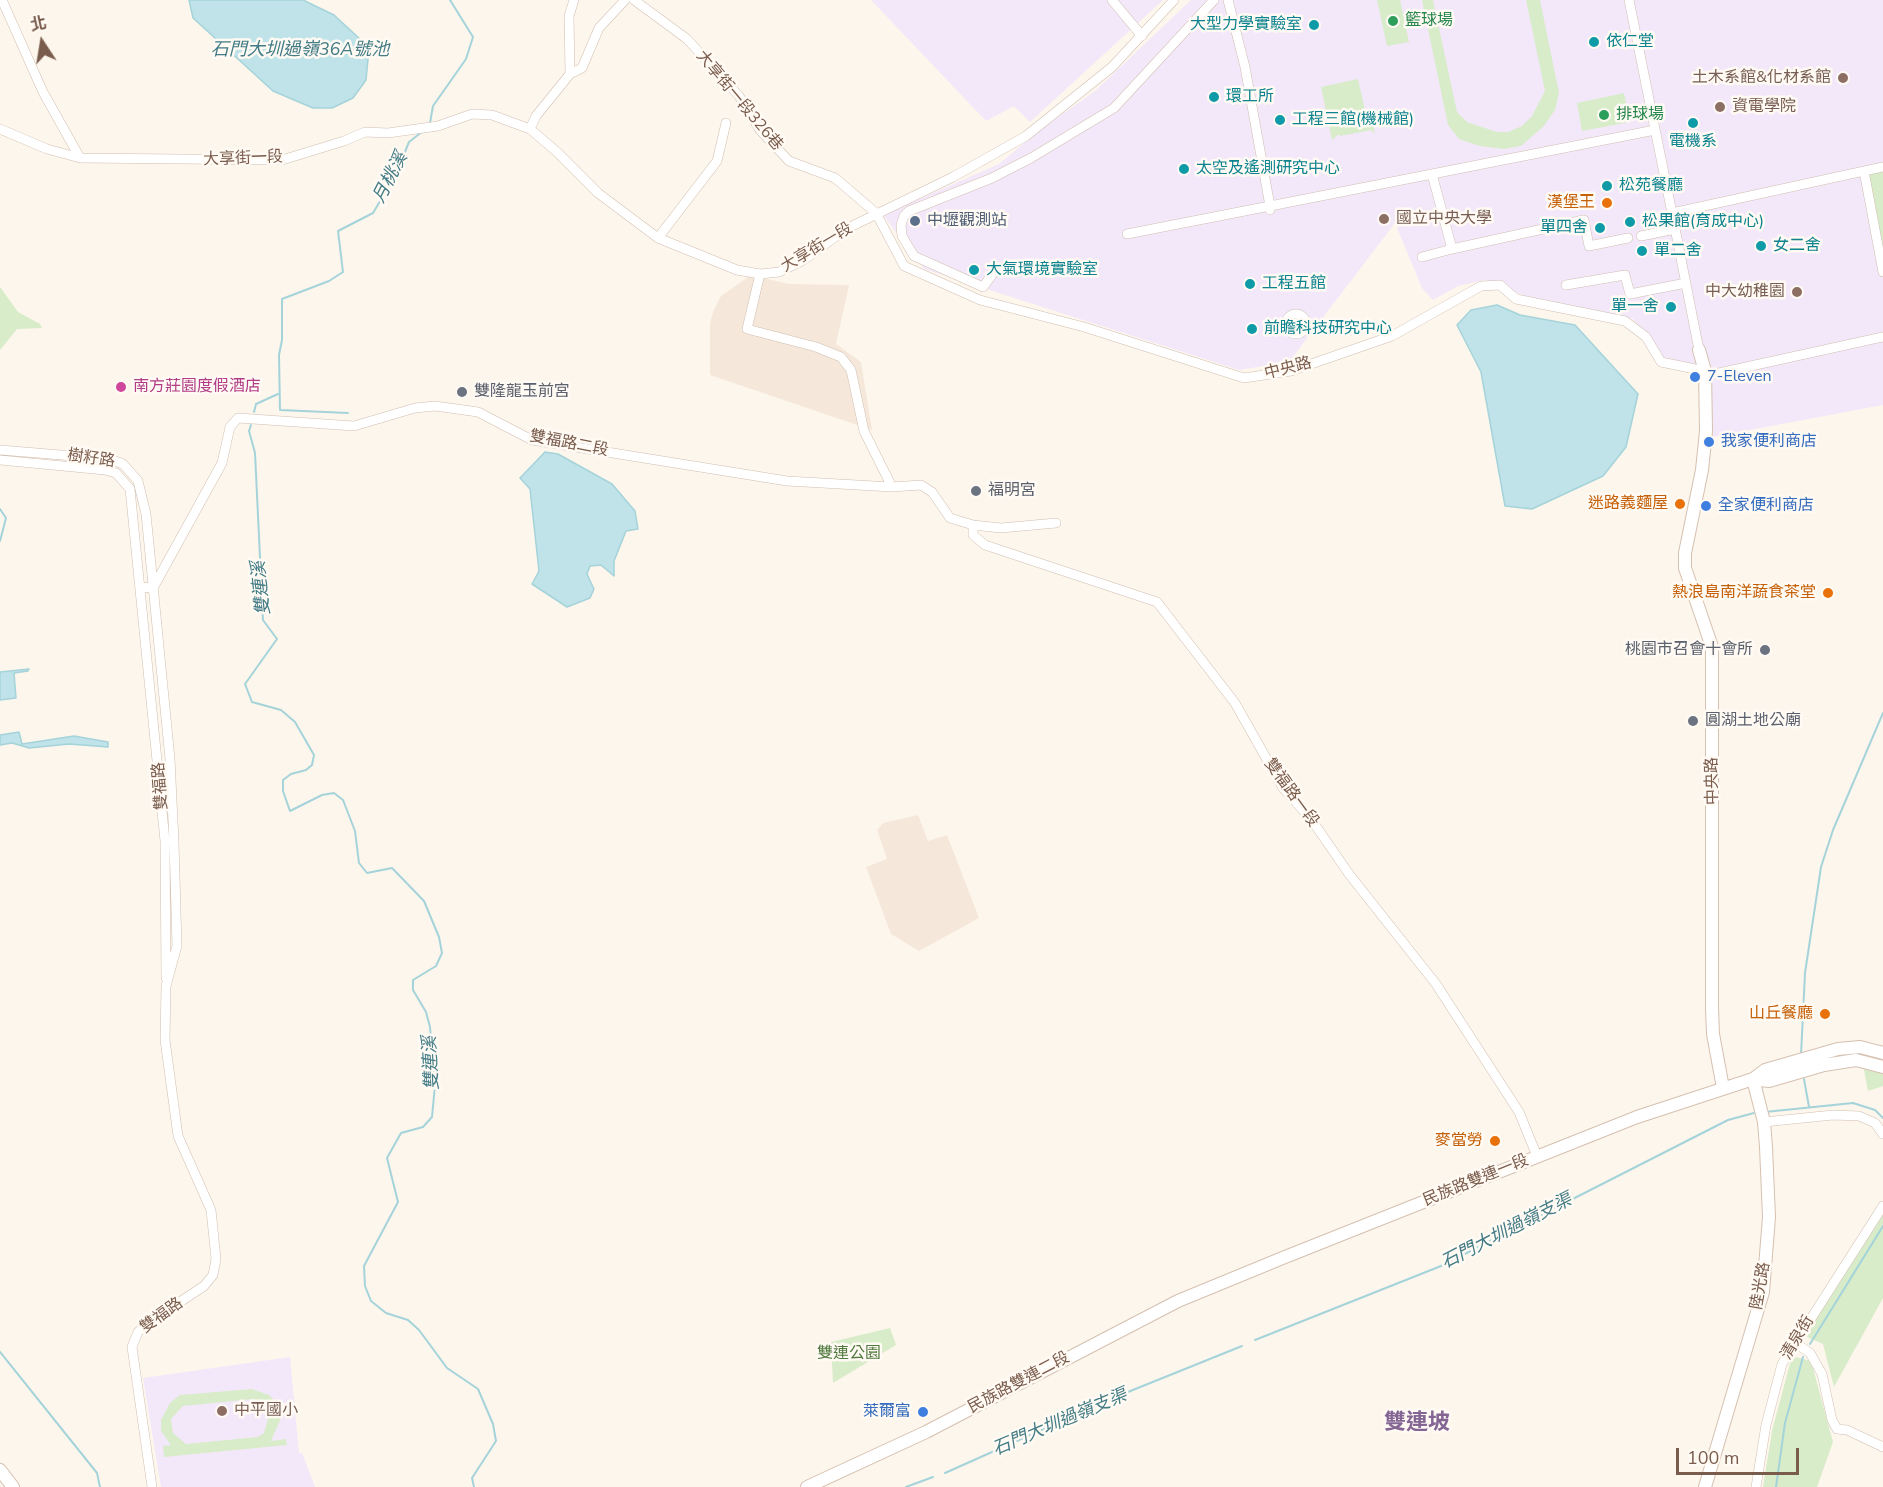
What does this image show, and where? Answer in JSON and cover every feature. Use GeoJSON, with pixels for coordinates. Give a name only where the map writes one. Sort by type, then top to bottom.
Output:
{"type":"FeatureCollection","features":[{"type":"Feature","properties":{"kind":"main road","name":"中央路"},"geometry":{"type":"LineString","coordinates":[[1699,350],[1704,371],[1706,431],[1702,470],[1685,553],[1685,568],[1712,647],[1712,1008],[1718,1071],[1724,1088]]}},
{"type":"Feature","properties":{"kind":"main road"},"geometry":{"type":"LineString","coordinates":[[1753,1079],[1765,1070],[1853,1047],[1883,1053]]}},
{"type":"Feature","properties":{"kind":"main road"},"geometry":{"type":"LineString","coordinates":[[1753,1079],[1769,1082],[1824,1065],[1856,1060],[1883,1067]]}},
{"type":"Feature","properties":{"kind":"main road","name":"民族路雙連一段"},"geometry":{"type":"LineString","coordinates":[[1230,1279],[1637,1117],[1753,1079]]}},
{"type":"Feature","properties":{"kind":"main road","name":"陸光路"},"geometry":{"type":"LineString","coordinates":[[1705,1487],[1763,1292],[1769,1217],[1764,1122],[1753,1079]]}},
{"type":"Feature","properties":{"kind":"main road","name":"民族路雙連二段"},"geometry":{"type":"LineString","coordinates":[[807,1487],[926,1432],[1178,1301],[1230,1279]]}},
{"type":"Feature","properties":{"kind":"main road"},"geometry":{"type":"LineString","coordinates":[[0,1470],[7,1485]]}},
{"type":"Feature","properties":{"kind":"street"},"geometry":{"type":"LineString","coordinates":[[2,0],[43,92],[80,158]]}},
{"type":"Feature","properties":{"kind":"street"},"geometry":{"type":"LineString","coordinates":[[570,74],[569,16],[574,0]]}},
{"type":"Feature","properties":{"kind":"street"},"geometry":{"type":"LineString","coordinates":[[530,129],[536,116],[570,74],[582,68],[599,28],[625,0]]}},
{"type":"Feature","properties":{"kind":"street","name":"大享街一段326巷"},"geometry":{"type":"LineString","coordinates":[[634,0],[687,39],[738,96],[760,130],[789,160],[835,178],[876,213]]}},
{"type":"Feature","properties":{"kind":"street"},"geometry":{"type":"LineString","coordinates":[[1112,0],[1142,36]]}},
{"type":"Feature","properties":{"kind":"street","name":"大享街一段"},"geometry":{"type":"LineString","coordinates":[[0,129],[47,149],[80,158],[282,160],[344,141],[358,134],[438,126],[463,115],[480,113],[505,118],[530,129],[598,193],[658,238],[737,270],[760,274],[779,272],[794,265],[846,229],[953,177],[1026,136],[1112,68],[1174,0]]}},
{"type":"Feature","properties":{"kind":"street"},"geometry":{"type":"LineString","coordinates":[[994,272],[983,288],[914,256],[902,236],[901,225],[904,216],[909,211],[992,178],[1031,158],[1114,108],[1212,0]]}},
{"type":"Feature","properties":{"kind":"street"},"geometry":{"type":"LineString","coordinates":[[1228,0],[1245,67],[1270,208]]}},
{"type":"Feature","properties":{"kind":"street"},"geometry":{"type":"LineString","coordinates":[[1629,0],[1699,350]]}},
{"type":"Feature","properties":{"kind":"street"},"geometry":{"type":"LineString","coordinates":[[658,238],[717,161],[726,123]]}},
{"type":"Feature","properties":{"kind":"street"},"geometry":{"type":"LineString","coordinates":[[1127,234],[1270,208],[1655,130]]}},
{"type":"Feature","properties":{"kind":"street"},"geometry":{"type":"LineString","coordinates":[[1672,213],[1883,167]]}},
{"type":"Feature","properties":{"kind":"street"},"geometry":{"type":"LineString","coordinates":[[1864,171],[1883,272]]}},
{"type":"Feature","properties":{"kind":"street"},"geometry":{"type":"LineString","coordinates":[[1432,174],[1452,249]]}},
{"type":"Feature","properties":{"kind":"street","name":"中央路"},"geometry":{"type":"LineString","coordinates":[[876,213],[904,266],[980,300],[1084,327],[1227,375],[1244,378],[1291,370],[1392,336],[1481,286],[1500,285],[1516,299],[1625,321],[1647,337],[1661,362],[1704,371]]}},
{"type":"Feature","properties":{"kind":"street"},"geometry":{"type":"LineString","coordinates":[[1422,257],[1584,220],[1590,246],[1628,238]]}},
{"type":"Feature","properties":{"kind":"street"},"geometry":{"type":"LineString","coordinates":[[1641,236],[1675,229]]}},
{"type":"Feature","properties":{"kind":"street"},"geometry":{"type":"LineString","coordinates":[[760,274],[747,329],[816,347],[841,357],[851,370],[864,431],[892,487]]}},
{"type":"Feature","properties":{"kind":"street"},"geometry":{"type":"LineString","coordinates":[[1566,285],[1625,275],[1630,294],[1686,283]]}},
{"type":"Feature","properties":{"kind":"street"},"geometry":{"type":"LineString","coordinates":[[1719,373],[1883,337]]}},
{"type":"Feature","properties":{"kind":"street","name":"雙福路二段"},"geometry":{"type":"LineString","coordinates":[[153,588],[222,463],[230,427],[238,418],[354,426],[415,408],[435,406],[478,412],[532,440],[787,481],[892,487],[921,485],[932,492],[950,518],[973,525],[1000,528],[1056,523]]}},
{"type":"Feature","properties":{"kind":"street","name":"樹籽路"},"geometry":{"type":"LineString","coordinates":[[0,450],[110,459],[128,468],[141,489],[170,759],[177,946],[166,986]]}},
{"type":"Feature","properties":{"kind":"street","name":"樹籽路"},"geometry":{"type":"LineString","coordinates":[[0,460],[116,473],[125,481],[133,499],[142,587]]}},
{"type":"Feature","properties":{"kind":"street","name":"雙福路一段"},"geometry":{"type":"LineString","coordinates":[[973,525],[973,535],[985,545],[1157,602],[1235,704],[1283,788],[1311,819],[1349,874],[1436,984],[1519,1112],[1537,1156]]}},
{"type":"Feature","properties":{"kind":"street"},"geometry":{"type":"LineString","coordinates":[[142,587],[153,588]]}},
{"type":"Feature","properties":{"kind":"street","name":"雙福路"},"geometry":{"type":"LineString","coordinates":[[142,587],[165,841],[165,1040],[178,1136],[211,1209],[216,1259],[213,1275],[204,1286],[138,1332],[132,1347],[152,1487]]}},
{"type":"Feature","properties":{"kind":"street"},"geometry":{"type":"LineString","coordinates":[[1764,1122],[1833,1115],[1858,1116],[1875,1123],[1883,1134]]}},
{"type":"Feature","properties":{"kind":"street","name":"清泉街"},"geometry":{"type":"LineString","coordinates":[[1756,1487],[1766,1425],[1782,1364],[1883,1206]]}},
{"type":"Feature","properties":{"kind":"street"},"geometry":{"type":"LineString","coordinates":[[1794,1342],[1810,1353],[1822,1374],[1832,1420],[1837,1429],[1847,1430],[1883,1447]]}},
{"type":"Feature","properties":{"kind":"shaded area"},"geometry":{"type":"Polygon","coordinates":[[[871,0],[1163,0],[1030,122],[1014,106],[986,121],[871,0]]]}},
{"type":"Feature","properties":{"kind":"shaded area","name":"國立中央大學"},"geometry":{"type":"Polygon","coordinates":[[[1191,0],[1883,0],[1883,405],[1707,438],[1706,366],[1669,365],[1633,319],[1543,303],[1485,280],[1458,286],[1433,300],[1422,288],[1395,223],[1289,362],[1239,370],[924,269],[883,215],[999,164],[1040,130],[1095,91],[1191,0]]]}},
{"type":"Feature","properties":{"kind":"shaded area"},"geometry":{"type":"Polygon","coordinates":[[[751,275],[789,284],[849,285],[836,344],[861,362],[872,430],[710,375],[710,323],[713,312],[721,296],[751,275]]]}},
{"type":"Feature","properties":{"kind":"shaded area"},"geometry":{"type":"Polygon","coordinates":[[[918,815],[928,841],[947,835],[979,918],[919,951],[891,934],[866,867],[887,859],[877,830],[883,823],[918,815]]]}},
{"type":"Feature","properties":{"kind":"shaded area","name":"中平國小"},"geometry":{"type":"Polygon","coordinates":[[[290,1357],[299,1453],[302,1453],[315,1487],[161,1487],[143,1378],[290,1357]]]}},
{"type":"Feature","properties":{"kind":"green space","name":"籃球場"},"geometry":{"type":"Polygon","coordinates":[[[1377,0],[1400,0],[1409,42],[1387,46],[1377,0]]]}},
{"type":"Feature","properties":{"kind":"green space"},"geometry":{"type":"Polygon","coordinates":[[[1422,0],[1433,0],[1457,112],[1467,122],[1497,132],[1508,132],[1522,126],[1532,116],[1545,91],[1526,0],[1540,0],[1559,93],[1555,110],[1543,127],[1521,146],[1504,149],[1480,146],[1459,139],[1448,125],[1422,0]]]}},
{"type":"Feature","properties":{"kind":"green space"},"geometry":{"type":"Polygon","coordinates":[[[1358,79],[1365,110],[1370,109],[1375,134],[1371,130],[1340,136],[1339,134],[1332,140],[1321,87],[1358,79]]]}},
{"type":"Feature","properties":{"kind":"green space","name":"排球場"},"geometry":{"type":"Polygon","coordinates":[[[1624,93],[1630,122],[1582,131],[1577,103],[1624,93]]]}},
{"type":"Feature","properties":{"kind":"green space"},"geometry":{"type":"Polygon","coordinates":[[[1883,167],[1883,275],[1864,171],[1883,167]]]}},
{"type":"Feature","properties":{"kind":"green space"},"geometry":{"type":"Polygon","coordinates":[[[0,287],[18,312],[40,324],[42,328],[17,329],[0,350],[0,287]]]}},
{"type":"Feature","properties":{"kind":"green space"},"geometry":{"type":"Polygon","coordinates":[[[1863,1065],[1883,1072],[1883,1086],[1868,1091],[1863,1065]]]}},
{"type":"Feature","properties":{"kind":"green space"},"geometry":{"type":"Polygon","coordinates":[[[1883,1215],[1883,1298],[1834,1387],[1823,1344],[1805,1336],[1883,1215]]]}},
{"type":"Feature","properties":{"kind":"green space","name":"雙連公園"},"geometry":{"type":"Polygon","coordinates":[[[890,1328],[896,1345],[833,1383],[831,1342],[890,1328]]]}},
{"type":"Feature","properties":{"kind":"green space"},"geometry":{"type":"Polygon","coordinates":[[[1792,1356],[1811,1361],[1833,1442],[1817,1487],[1763,1487],[1772,1431],[1792,1356]]]}},
{"type":"Feature","properties":{"kind":"green space"},"geometry":{"type":"Polygon","coordinates":[[[252,1389],[269,1395],[276,1402],[281,1418],[271,1441],[286,1439],[287,1445],[164,1457],[163,1446],[171,1445],[161,1431],[161,1420],[170,1403],[180,1395],[252,1389]],[[253,1399],[183,1406],[171,1419],[173,1433],[186,1444],[258,1437],[264,1433],[269,1416],[264,1405],[253,1399]]]}},
{"type":"Feature","properties":{"kind":"water","name":"石門大圳過嶺36A號池"},"geometry":{"type":"Polygon","coordinates":[[[189,0],[303,0],[334,15],[361,40],[368,59],[366,80],[353,98],[332,108],[313,108],[273,91],[193,18],[189,0]]]}},
{"type":"Feature","properties":{"kind":"water"},"geometry":{"type":"Polygon","coordinates":[[[1497,305],[1520,315],[1575,325],[1638,394],[1626,447],[1603,476],[1532,509],[1505,506],[1481,372],[1457,325],[1471,310],[1497,305]]]}},
{"type":"Feature","properties":{"kind":"water"},"geometry":{"type":"Polygon","coordinates":[[[545,452],[558,454],[612,484],[635,511],[638,529],[626,531],[614,561],[614,576],[601,565],[590,566],[587,574],[594,589],[590,598],[567,607],[532,584],[539,571],[530,489],[520,478],[545,452]]]}},
{"type":"Feature","properties":{"kind":"water"},"geometry":{"type":"Polygon","coordinates":[[[29,669],[14,673],[16,698],[0,700],[0,672],[29,669]]]}},
{"type":"Feature","properties":{"kind":"water"},"geometry":{"type":"Polygon","coordinates":[[[19,732],[22,744],[74,736],[108,742],[108,747],[69,744],[29,748],[12,743],[0,745],[0,735],[19,732]]]}},
{"type":"Feature","properties":{"kind":"waterway","name":"月桃溪"},"geometry":{"type":"LineString","coordinates":[[430,123],[433,106],[466,59],[473,37],[450,0]]}},
{"type":"Feature","properties":{"kind":"waterway","name":"月桃溪"},"geometry":{"type":"LineString","coordinates":[[348,413],[280,410],[279,355],[282,340],[282,299],[329,281],[343,272],[338,231],[373,213],[396,174],[409,142],[423,131]]}},
{"type":"Feature","properties":{"kind":"waterway","name":"雙連溪"},"geometry":{"type":"LineString","coordinates":[[254,412],[256,404],[278,394]]}},
{"type":"Feature","properties":{"kind":"waterway","name":"雙連溪"},"geometry":{"type":"LineString","coordinates":[[251,425],[249,431],[255,453],[263,620],[277,639],[245,684],[252,702],[281,710],[295,722],[314,755],[312,765],[306,770],[291,774],[283,780],[283,791],[290,811],[322,795],[334,793],[343,800],[355,831],[359,863],[367,873],[392,868],[424,901],[439,937],[442,953],[436,966],[413,980],[413,990],[426,1012],[430,1027],[435,1085],[432,1117],[423,1127],[401,1133],[387,1158],[398,1202],[364,1266],[365,1286],[371,1301],[386,1313],[408,1320],[419,1330],[447,1368],[478,1389],[493,1424],[496,1441],[472,1478],[474,1487]]}},
{"type":"Feature","properties":{"kind":"waterway"},"geometry":{"type":"LineString","coordinates":[[0,509],[6,518],[0,541]]}},
{"type":"Feature","properties":{"kind":"waterway"},"geometry":{"type":"LineString","coordinates":[[1801,1055],[1805,973],[1821,867],[1833,830],[1883,713]]}},
{"type":"Feature","properties":{"kind":"waterway"},"geometry":{"type":"LineString","coordinates":[[1804,1079],[1809,1107]]}},
{"type":"Feature","properties":{"kind":"waterway","name":"石門大圳過嶺支渠"},"geometry":{"type":"LineString","coordinates":[[1765,1112],[1853,1103],[1875,1110],[1883,1118]]}},
{"type":"Feature","properties":{"kind":"waterway","name":"石門大圳過嶺支渠"},"geometry":{"type":"LineString","coordinates":[[1255,1340],[1441,1266],[1728,1120],[1754,1113]]}},
{"type":"Feature","properties":{"kind":"waterway","name":"石門大圳過嶺支渠"},"geometry":{"type":"LineString","coordinates":[[1810,1344],[1883,1226]]}},
{"type":"Feature","properties":{"kind":"waterway","name":"石門大圳過嶺支渠"},"geometry":{"type":"LineString","coordinates":[[945,1473],[1113,1398],[1242,1346]]}},
{"type":"Feature","properties":{"kind":"waterway"},"geometry":{"type":"LineString","coordinates":[[0,1352],[97,1473],[100,1487]]}},
{"type":"Feature","properties":{"kind":"waterway","name":"石門大圳過嶺支渠"},"geometry":{"type":"LineString","coordinates":[[1776,1487],[1785,1423],[1803,1357]]}},
{"type":"Feature","properties":{"kind":"waterway","name":"石門大圳過嶺支渠"},"geometry":{"type":"LineString","coordinates":[[906,1487],[933,1477]]}},
{"type":"Feature","properties":{"kind":"place","name":"籃球場"},"geometry":{"type":"Point","coordinates":[1393,21]}},
{"type":"Feature","properties":{"kind":"place","name":"大型力學實驗室"},"geometry":{"type":"Point","coordinates":[1314,25]}},
{"type":"Feature","properties":{"kind":"place","name":"依仁堂"},"geometry":{"type":"Point","coordinates":[1594,42]}},
{"type":"Feature","properties":{"kind":"place","name":"土木系館&化材系館"},"geometry":{"type":"Point","coordinates":[1843,78]}},
{"type":"Feature","properties":{"kind":"place","name":"環工所"},"geometry":{"type":"Point","coordinates":[1214,97]}},
{"type":"Feature","properties":{"kind":"place","name":"資電學院"},"geometry":{"type":"Point","coordinates":[1720,107]}},
{"type":"Feature","properties":{"kind":"place","name":"排球場"},"geometry":{"type":"Point","coordinates":[1604,115]}},
{"type":"Feature","properties":{"kind":"place","name":"工程三館(機械館)"},"geometry":{"type":"Point","coordinates":[1280,120]}},
{"type":"Feature","properties":{"kind":"place","name":"電機系"},"geometry":{"type":"Point","coordinates":[1693,123]}},
{"type":"Feature","properties":{"kind":"place","name":"太空及遙測研究中心"},"geometry":{"type":"Point","coordinates":[1184,169]}},
{"type":"Feature","properties":{"kind":"place","name":"松苑餐廳"},"geometry":{"type":"Point","coordinates":[1607,186]}},
{"type":"Feature","properties":{"kind":"place","name":"漢堡王"},"geometry":{"type":"Point","coordinates":[1607,203]}},
{"type":"Feature","properties":{"kind":"place","name":"國立中央大學"},"geometry":{"type":"Point","coordinates":[1384,219]}},
{"type":"Feature","properties":{"kind":"place","name":"中壢觀測站"},"geometry":{"type":"Point","coordinates":[915,221]}},
{"type":"Feature","properties":{"kind":"place","name":"松果館(育成中心)"},"geometry":{"type":"Point","coordinates":[1630,222]}},
{"type":"Feature","properties":{"kind":"place","name":"單四舍"},"geometry":{"type":"Point","coordinates":[1600,228]}},
{"type":"Feature","properties":{"kind":"place","name":"女二舍"},"geometry":{"type":"Point","coordinates":[1761,246]}},
{"type":"Feature","properties":{"kind":"place","name":"單二舍"},"geometry":{"type":"Point","coordinates":[1642,251]}},
{"type":"Feature","properties":{"kind":"place","name":"大氣環境實驗室"},"geometry":{"type":"Point","coordinates":[974,270]}},
{"type":"Feature","properties":{"kind":"place","name":"工程五館"},"geometry":{"type":"Point","coordinates":[1250,284]}},
{"type":"Feature","properties":{"kind":"place","name":"中大幼稚園"},"geometry":{"type":"Point","coordinates":[1797,292]}},
{"type":"Feature","properties":{"kind":"place","name":"單一舍"},"geometry":{"type":"Point","coordinates":[1671,307]}},
{"type":"Feature","properties":{"kind":"place","name":"前瞻科技研究中心"},"geometry":{"type":"Point","coordinates":[1252,329]}},
{"type":"Feature","properties":{"kind":"place","name":"7-Eleven"},"geometry":{"type":"Point","coordinates":[1695,377]}},
{"type":"Feature","properties":{"kind":"place","name":"南方莊園度假酒店"},"geometry":{"type":"Point","coordinates":[121,387]}},
{"type":"Feature","properties":{"kind":"place","name":"雙隆龍玉前宮"},"geometry":{"type":"Point","coordinates":[462,392]}},
{"type":"Feature","properties":{"kind":"place","name":"我家便利商店"},"geometry":{"type":"Point","coordinates":[1709,442]}},
{"type":"Feature","properties":{"kind":"place","name":"福明宮"},"geometry":{"type":"Point","coordinates":[976,491]}},
{"type":"Feature","properties":{"kind":"place","name":"迷路義麵屋"},"geometry":{"type":"Point","coordinates":[1680,504]}},
{"type":"Feature","properties":{"kind":"place","name":"全家便利商店"},"geometry":{"type":"Point","coordinates":[1706,506]}},
{"type":"Feature","properties":{"kind":"place","name":"熱浪島南洋蔬食茶堂"},"geometry":{"type":"Point","coordinates":[1828,593]}},
{"type":"Feature","properties":{"kind":"place","name":"桃園市召會十會所"},"geometry":{"type":"Point","coordinates":[1765,650]}},
{"type":"Feature","properties":{"kind":"place","name":"圓湖土地公廟"},"geometry":{"type":"Point","coordinates":[1693,721]}},
{"type":"Feature","properties":{"kind":"place","name":"山丘餐廳"},"geometry":{"type":"Point","coordinates":[1825,1014]}},
{"type":"Feature","properties":{"kind":"place","name":"麥當勞"},"geometry":{"type":"Point","coordinates":[1495,1141]}},
{"type":"Feature","properties":{"kind":"place","name":"中平國小"},"geometry":{"type":"Point","coordinates":[222,1411]}},
{"type":"Feature","properties":{"kind":"place","name":"萊爾富"},"geometry":{"type":"Point","coordinates":[923,1412]}},
{"type":"Feature","properties":{"kind":"district","name":"雙連坡"},"geometry":{"type":"Point","coordinates":[1417,1424]}}]}
